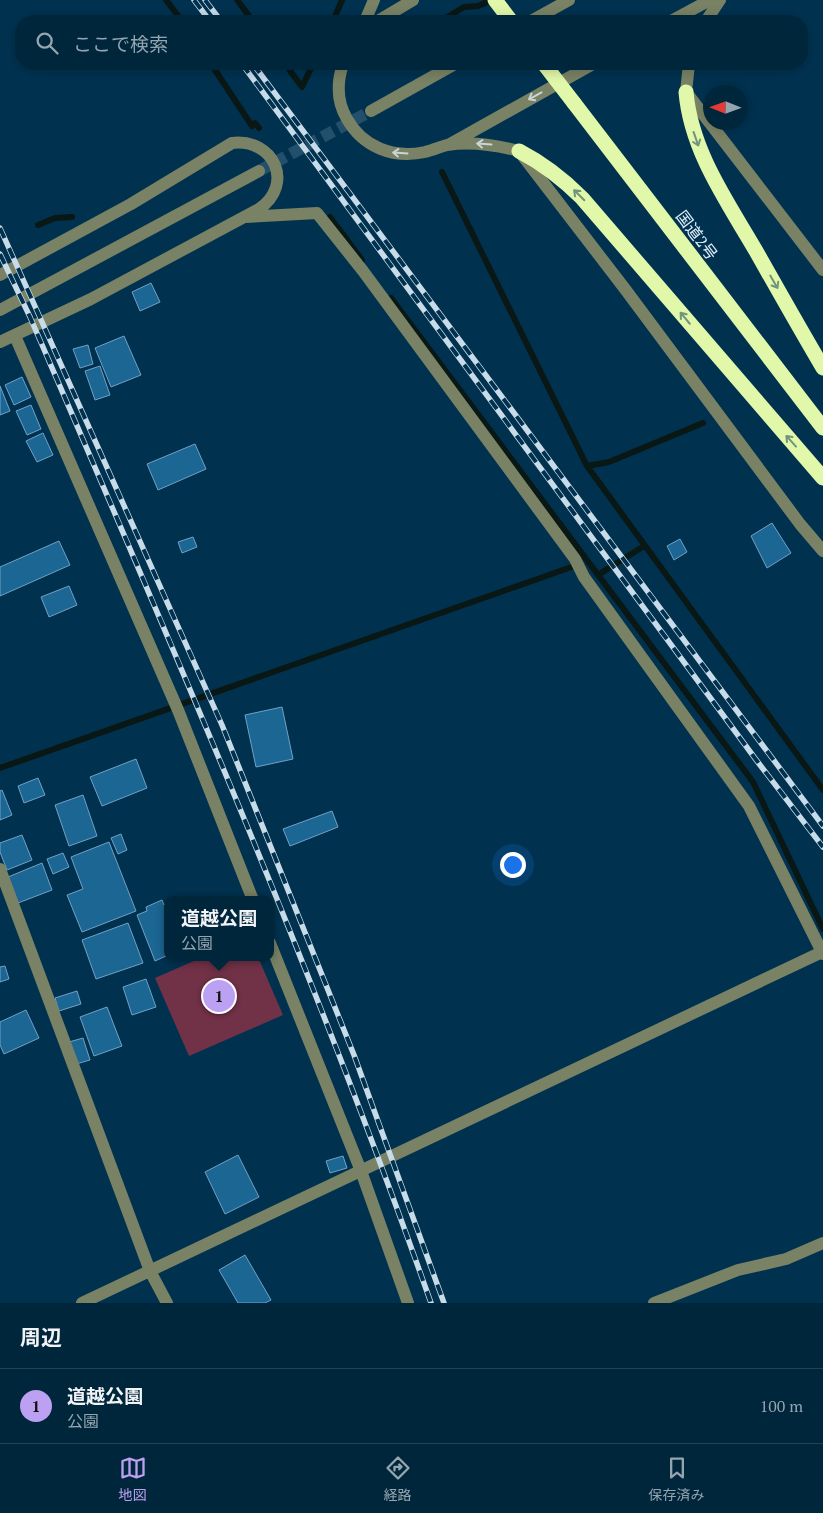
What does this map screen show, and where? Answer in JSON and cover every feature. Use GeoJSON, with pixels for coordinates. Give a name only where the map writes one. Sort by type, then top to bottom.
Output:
{"type":"FeatureCollection","features":[{"type":"Feature","properties":{"kind":"highway"},"geometry":{"type":"LineString","coordinates":[[495,0],[507,15]]}},
{"type":"Feature","properties":{"kind":"highway","name":"国道2号"},"geometry":{"type":"LineString","coordinates":[[549,70],[823,428]]}},
{"type":"Feature","properties":{"kind":"highway"},"geometry":{"type":"LineString","coordinates":[[686,92],[688,115],[702,153],[823,368]]}},
{"type":"Feature","properties":{"kind":"highway"},"geometry":{"type":"LineString","coordinates":[[519,151],[554,172],[582,198],[823,478]]}},
{"type":"Feature","properties":{"kind":"street"},"geometry":{"type":"LineString","coordinates":[[367,15],[374,0]]}},
{"type":"Feature","properties":{"kind":"street"},"geometry":{"type":"LineString","coordinates":[[388,15],[413,0]]}},
{"type":"Feature","properties":{"kind":"street"},"geometry":{"type":"LineString","coordinates":[[542,15],[569,0]]}},
{"type":"Feature","properties":{"kind":"street"},"geometry":{"type":"LineString","coordinates":[[682,15],[710,0]]}},
{"type":"Feature","properties":{"kind":"street"},"geometry":{"type":"LineString","coordinates":[[710,15],[720,0]]}},
{"type":"Feature","properties":{"kind":"street"},"geometry":{"type":"LineString","coordinates":[[342,70],[339,85],[342,111],[353,130],[364,141],[385,151],[398,153],[424,152],[448,145],[480,143],[519,151],[625,289],[800,524],[823,551]]}},
{"type":"Feature","properties":{"kind":"street"},"geometry":{"type":"LineString","coordinates":[[371,110],[444,70]]}},
{"type":"Feature","properties":{"kind":"street"},"geometry":{"type":"LineString","coordinates":[[448,145],[582,70]]}},
{"type":"Feature","properties":{"kind":"street"},"geometry":{"type":"LineString","coordinates":[[688,70],[686,92],[823,270]]}},
{"type":"Feature","properties":{"kind":"street"},"geometry":{"type":"LineString","coordinates":[[0,275],[131,204],[232,143],[244,142],[265,151],[275,166],[277,176],[276,187],[266,204],[91,299],[0,342]]}},
{"type":"Feature","properties":{"kind":"street"},"geometry":{"type":"LineString","coordinates":[[0,310],[259,171]]}},
{"type":"Feature","properties":{"kind":"street"},"geometry":{"type":"LineString","coordinates":[[82,1303],[822,953],[749,806],[577,564],[368,279],[317,213],[245,217]]}},
{"type":"Feature","properties":{"kind":"street"},"geometry":{"type":"LineString","coordinates":[[15,336],[177,706],[251,896]]}},
{"type":"Feature","properties":{"kind":"street"},"geometry":{"type":"LineString","coordinates":[[0,869],[150,1271],[167,1303]]}},
{"type":"Feature","properties":{"kind":"street"},"geometry":{"type":"LineString","coordinates":[[274,953],[361,1171],[408,1303]]}},
{"type":"Feature","properties":{"kind":"street"},"geometry":{"type":"LineString","coordinates":[[654,1303],[738,1270],[786,1259],[823,1243]]}},
{"type":"Feature","properties":{"kind":"shaded area"},"geometry":{"type":"Polygon","coordinates":[[[194,961],[260,961],[283,1015],[189,1056],[155,978],[194,961]]]}},
{"type":"Feature","properties":{"kind":"building"},"geometry":{"type":"Polygon","coordinates":[[[151,283],[160,302],[140,311],[132,292],[151,283]]]}},
{"type":"Feature","properties":{"kind":"building"},"geometry":{"type":"Polygon","coordinates":[[[124,336],[141,375],[111,387],[95,348],[124,336]]]}},
{"type":"Feature","properties":{"kind":"building"},"geometry":{"type":"Polygon","coordinates":[[[88,345],[93,364],[80,368],[73,349],[88,345]]]}},
{"type":"Feature","properties":{"kind":"building"},"geometry":{"type":"Polygon","coordinates":[[[100,366],[110,395],[95,400],[85,371],[100,366]]]}},
{"type":"Feature","properties":{"kind":"building"},"geometry":{"type":"Polygon","coordinates":[[[22,377],[31,397],[14,405],[5,385],[22,377]]]}},
{"type":"Feature","properties":{"kind":"building"},"geometry":{"type":"Polygon","coordinates":[[[0,386],[10,411],[0,415],[0,386]]]}},
{"type":"Feature","properties":{"kind":"building"},"geometry":{"type":"Polygon","coordinates":[[[31,405],[41,429],[27,435],[16,411],[31,405]]]}},
{"type":"Feature","properties":{"kind":"building"},"geometry":{"type":"Polygon","coordinates":[[[43,433],[53,455],[37,462],[26,441],[43,433]]]}},
{"type":"Feature","properties":{"kind":"building"},"geometry":{"type":"Polygon","coordinates":[[[195,444],[206,469],[158,490],[147,464],[195,444]]]}},
{"type":"Feature","properties":{"kind":"building"},"geometry":{"type":"Polygon","coordinates":[[[772,523],[791,553],[767,568],[751,536],[772,523]]]}},
{"type":"Feature","properties":{"kind":"building"},"geometry":{"type":"Polygon","coordinates":[[[193,537],[197,547],[182,553],[178,542],[193,537]]]}},
{"type":"Feature","properties":{"kind":"building"},"geometry":{"type":"Polygon","coordinates":[[[680,539],[687,552],[674,560],[667,546],[680,539]]]}},
{"type":"Feature","properties":{"kind":"building"},"geometry":{"type":"Polygon","coordinates":[[[59,541],[70,565],[0,596],[0,567],[59,541]]]}},
{"type":"Feature","properties":{"kind":"building"},"geometry":{"type":"Polygon","coordinates":[[[69,586],[77,605],[49,617],[41,597],[69,586]]]}},
{"type":"Feature","properties":{"kind":"building"},"geometry":{"type":"Polygon","coordinates":[[[282,707],[293,759],[256,767],[245,715],[282,707]]]}},
{"type":"Feature","properties":{"kind":"building"},"geometry":{"type":"Polygon","coordinates":[[[136,759],[147,788],[102,806],[90,777],[136,759]]]}},
{"type":"Feature","properties":{"kind":"building"},"geometry":{"type":"Polygon","coordinates":[[[38,778],[45,795],[24,803],[18,786],[38,778]]]}},
{"type":"Feature","properties":{"kind":"building"},"geometry":{"type":"Polygon","coordinates":[[[2,790],[12,815],[0,820],[0,791],[2,790]]]}},
{"type":"Feature","properties":{"kind":"building"},"geometry":{"type":"Polygon","coordinates":[[[83,795],[97,836],[69,846],[55,805],[83,795]]]}},
{"type":"Feature","properties":{"kind":"building"},"geometry":{"type":"Polygon","coordinates":[[[332,811],[338,827],[290,846],[283,829],[332,811]]]}},
{"type":"Feature","properties":{"kind":"building"},"geometry":{"type":"Polygon","coordinates":[[[121,834],[127,850],[118,854],[111,838],[121,834]]]}},
{"type":"Feature","properties":{"kind":"building"},"geometry":{"type":"Polygon","coordinates":[[[22,835],[32,860],[7,870],[0,852],[0,843],[22,835]]]}},
{"type":"Feature","properties":{"kind":"building"},"geometry":{"type":"Polygon","coordinates":[[[109,842],[136,911],[82,932],[67,895],[83,889],[71,857],[109,842]]]}},
{"type":"Feature","properties":{"kind":"building"},"geometry":{"type":"Polygon","coordinates":[[[63,853],[69,867],[53,874],[47,859],[63,853]]]}},
{"type":"Feature","properties":{"kind":"building"},"geometry":{"type":"Polygon","coordinates":[[[42,863],[52,890],[18,903],[8,877],[42,863]]]}},
{"type":"Feature","properties":{"kind":"building"},"geometry":{"type":"Polygon","coordinates":[[[162,900],[164,905],[164,957],[155,961],[137,915],[147,911],[146,907],[162,900]]]}},
{"type":"Feature","properties":{"kind":"building"},"geometry":{"type":"Polygon","coordinates":[[[128,923],[143,963],[96,979],[82,940],[128,923]]]}},
{"type":"Feature","properties":{"kind":"building"},"geometry":{"type":"Polygon","coordinates":[[[5,966],[9,979],[0,982],[0,967],[5,966]]]}},
{"type":"Feature","properties":{"kind":"building"},"geometry":{"type":"Polygon","coordinates":[[[146,979],[156,1007],[132,1015],[123,987],[146,979]]]}},
{"type":"Feature","properties":{"kind":"building"},"geometry":{"type":"Polygon","coordinates":[[[77,991],[81,1004],[59,1011],[55,998],[77,991]]]}},
{"type":"Feature","properties":{"kind":"building"},"geometry":{"type":"Polygon","coordinates":[[[107,1007],[122,1046],[94,1056],[80,1017],[107,1007]]]}},
{"type":"Feature","properties":{"kind":"building"},"geometry":{"type":"Polygon","coordinates":[[[26,1010],[39,1038],[4,1054],[0,1045],[0,1022],[26,1010]]]}},
{"type":"Feature","properties":{"kind":"building"},"geometry":{"type":"Polygon","coordinates":[[[83,1038],[90,1060],[76,1064],[69,1042],[83,1038]]]}},
{"type":"Feature","properties":{"kind":"building"},"geometry":{"type":"Polygon","coordinates":[[[238,1155],[259,1197],[225,1214],[205,1172],[238,1155]]]}},
{"type":"Feature","properties":{"kind":"building"},"geometry":{"type":"Polygon","coordinates":[[[343,1156],[347,1168],[330,1173],[326,1161],[343,1156]]]}},
{"type":"Feature","properties":{"kind":"building"},"geometry":{"type":"Polygon","coordinates":[[[245,1255],[271,1300],[265,1303],[238,1303],[219,1270],[245,1255]]]}},
{"type":"Feature","properties":{"kind":"waterway"},"geometry":{"type":"LineString","coordinates":[[166,0],[177,15]]}},
{"type":"Feature","properties":{"kind":"waterway"},"geometry":{"type":"LineString","coordinates":[[237,0],[248,15]]}},
{"type":"Feature","properties":{"kind":"waterway"},"geometry":{"type":"LineString","coordinates":[[336,15],[342,0]]}},
{"type":"Feature","properties":{"kind":"waterway"},"geometry":{"type":"LineString","coordinates":[[451,15],[464,7],[478,6],[492,0]]}},
{"type":"Feature","properties":{"kind":"waterway"},"geometry":{"type":"LineString","coordinates":[[215,70],[252,126],[255,123],[259,128]]}},
{"type":"Feature","properties":{"kind":"waterway"},"geometry":{"type":"LineString","coordinates":[[289,70],[302,87],[310,70]]}},
{"type":"Feature","properties":{"kind":"waterway"},"geometry":{"type":"LineString","coordinates":[[442,172],[587,466],[823,790]]}},
{"type":"Feature","properties":{"kind":"waterway"},"geometry":{"type":"LineString","coordinates":[[38,225],[55,218],[72,217]]}},
{"type":"Feature","properties":{"kind":"waterway"},"geometry":{"type":"LineString","coordinates":[[330,217],[362,260]]}},
{"type":"Feature","properties":{"kind":"waterway"},"geometry":{"type":"LineString","coordinates":[[391,298],[753,782],[823,929]]}},
{"type":"Feature","properties":{"kind":"waterway"},"geometry":{"type":"LineString","coordinates":[[587,466],[609,462],[703,423]]}},
{"type":"Feature","properties":{"kind":"waterway"},"geometry":{"type":"LineString","coordinates":[[598,575],[644,546]]}},
{"type":"Feature","properties":{"kind":"waterway"},"geometry":{"type":"LineString","coordinates":[[0,768],[580,564]]}},
{"type":"Feature","properties":{"kind":"tunnel"},"geometry":{"type":"LineString","coordinates":[[259,171],[371,111]]}},
{"type":"Feature","properties":{"kind":"railway"},"geometry":{"type":"LineString","coordinates":[[194,0],[205,15]]}},
{"type":"Feature","properties":{"kind":"railway"},"geometry":{"type":"LineString","coordinates":[[205,0],[216,15]]}},
{"type":"Feature","properties":{"kind":"railway"},"geometry":{"type":"LineString","coordinates":[[246,70],[757,761],[823,847]]}},
{"type":"Feature","properties":{"kind":"railway"},"geometry":{"type":"LineString","coordinates":[[257,70],[823,826]]}},
{"type":"Feature","properties":{"kind":"railway"},"geometry":{"type":"LineString","coordinates":[[0,228],[222,725],[354,1055],[444,1303]]}},
{"type":"Feature","properties":{"kind":"railway"},"geometry":{"type":"LineString","coordinates":[[0,254],[30,317],[136,561],[239,807],[338,1053],[431,1303]]}},
{"type":"Feature","properties":{"kind":"place","name":"道越公園"},"geometry":{"type":"Point","coordinates":[219,996]}}]}
